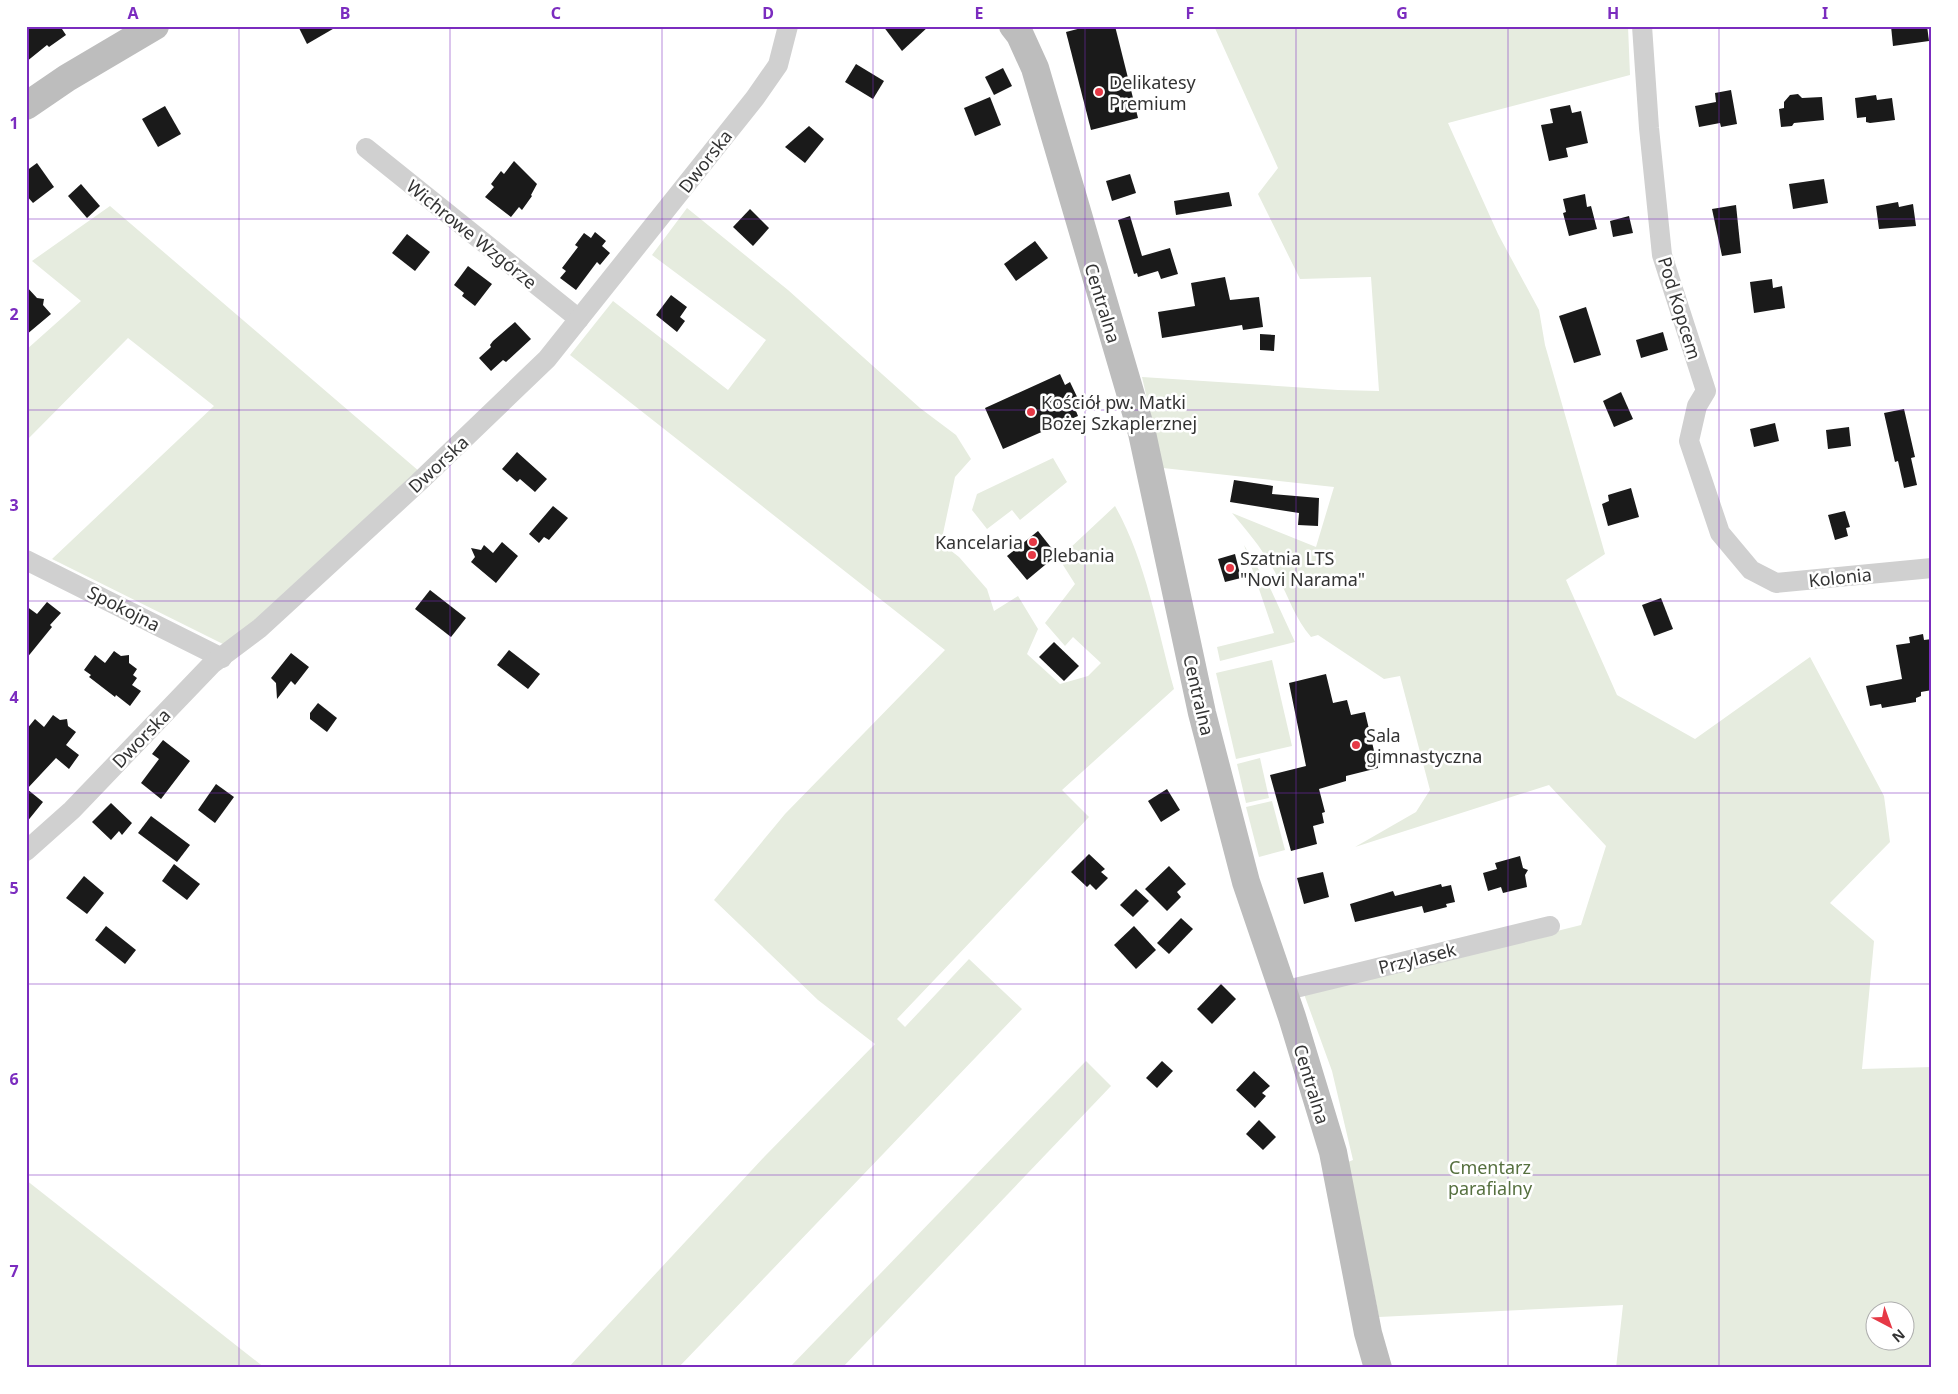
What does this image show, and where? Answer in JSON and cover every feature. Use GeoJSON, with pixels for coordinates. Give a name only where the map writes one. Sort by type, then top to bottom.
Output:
{"type":"FeatureCollection","features":[{"type":"Feature","properties":{"kind":"street"},"geometry":{"type":"LineString","coordinates":[[26,106],[66,78],[155,26]]}},
{"type":"Feature","properties":{"kind":"street","name":"Dworska"},"geometry":{"type":"LineString","coordinates":[[26,851],[72,810],[212,664],[260,628],[419,482],[547,360],[760,90],[778,65],[788,26]]}},
{"type":"Feature","properties":{"kind":"street","name":"Centralna"},"geometry":{"type":"LineString","coordinates":[[1013,26],[1020,35],[1035,68],[1142,433],[1202,714],[1246,882],[1283,991],[1333,1152],[1368,1333],[1378,1368]]}},
{"type":"Feature","properties":{"kind":"street","name":"Pod Kopcem"},"geometry":{"type":"LineString","coordinates":[[1642,26],[1649,128],[1662,255],[1706,391],[1697,406],[1690,441],[1720,533],[1751,570]]}},
{"type":"Feature","properties":{"kind":"street","name":"Wichrowe Wzgórze"},"geometry":{"type":"LineString","coordinates":[[366,148],[579,319]]}},
{"type":"Feature","properties":{"kind":"street","name":"Spokojna"},"geometry":{"type":"LineString","coordinates":[[26,560],[222,658]]}},
{"type":"Feature","properties":{"kind":"street","name":"Kolonia"},"geometry":{"type":"LineString","coordinates":[[1751,570],[1776,583],[1932,568]]}},
{"type":"Feature","properties":{"kind":"street","name":"Przylasek"},"geometry":{"type":"LineString","coordinates":[[1283,991],[1550,926]]}},
{"type":"Feature","properties":{"kind":"green space","name":"Cmentarz parafialny"},"geometry":{"type":"Polygon","coordinates":[[[1214,26],[1628,26],[1630,75],[1448,123],[1498,234],[1539,310],[1545,345],[1605,554],[1566,580],[1617,695],[1695,739],[1810,657],[1884,796],[1890,842],[1830,903],[1874,941],[1862,1069],[1932,1067],[1932,1368],[1616,1368],[1623,1305],[1379,1317],[1348,1162],[1353,1160],[1332,1071],[1304,994],[1581,925],[1606,846],[1549,785],[1355,847],[1416,812],[1430,790],[1400,676],[1384,679],[1318,635],[1311,637],[1296,615],[1267,559],[1251,535],[1232,513],[1316,547],[1334,487],[1163,468],[1142,377],[1379,391],[1371,277],[1300,279],[1258,194],[1278,168],[1214,26]]]}},
{"type":"Feature","properties":{"kind":"green space"},"geometry":{"type":"Polygon","coordinates":[[[110,206],[420,472],[227,646],[52,559],[214,406],[128,338],[26,441],[26,350],[81,301],[32,261],[110,206]]]}},
{"type":"Feature","properties":{"kind":"green space"},"geometry":{"type":"Polygon","coordinates":[[[687,208],[788,290],[920,408],[956,435],[971,459],[955,477],[941,543],[959,557],[987,589],[994,611],[1018,596],[1038,629],[1027,654],[1060,684],[1088,676],[1101,663],[1073,637],[1065,646],[1045,623],[1075,584],[1063,565],[1069,549],[1115,506],[1126,527],[1143,572],[1174,689],[1062,790],[1089,817],[897,1019],[905,1027],[969,959],[1022,1009],[678,1368],[568,1368],[765,1156],[875,1044],[818,1000],[714,900],[785,814],[945,650],[570,355],[613,301],[728,390],[766,340],[652,255],[687,208]]]}},
{"type":"Feature","properties":{"kind":"green space"},"geometry":{"type":"Polygon","coordinates":[[[1053,458],[1067,482],[1020,520],[1012,510],[987,529],[972,510],[977,494],[1053,458]]]}},
{"type":"Feature","properties":{"kind":"green space"},"geometry":{"type":"Polygon","coordinates":[[[1244,545],[1271,590],[1295,642],[1220,661],[1217,647],[1274,633],[1244,545]]]}},
{"type":"Feature","properties":{"kind":"green space"},"geometry":{"type":"Polygon","coordinates":[[[1272,660],[1292,746],[1236,759],[1216,673],[1272,660]]]}},
{"type":"Feature","properties":{"kind":"green space"},"geometry":{"type":"Polygon","coordinates":[[[1260,758],[1269,798],[1246,803],[1237,764],[1260,758]]]}},
{"type":"Feature","properties":{"kind":"green space"},"geometry":{"type":"Polygon","coordinates":[[[1272,801],[1285,850],[1259,857],[1246,807],[1272,801]]]}},
{"type":"Feature","properties":{"kind":"green space"},"geometry":{"type":"Polygon","coordinates":[[[1086,1061],[1111,1086],[842,1368],[789,1368],[1086,1061]]]}},
{"type":"Feature","properties":{"kind":"green space"},"geometry":{"type":"Polygon","coordinates":[[[26,1180],[265,1368],[26,1368],[26,1180]]]}},
{"type":"Feature","properties":{"kind":"building"},"geometry":{"type":"Polygon","coordinates":[[[26,26],[60,26],[66,35],[49,47],[47,45],[26,62],[26,26]]]}},
{"type":"Feature","properties":{"kind":"building"},"geometry":{"type":"Polygon","coordinates":[[[298,26],[338,26],[307,44],[298,26]]]}},
{"type":"Feature","properties":{"kind":"building"},"geometry":{"type":"Polygon","coordinates":[[[883,26],[929,26],[902,51],[883,26]]]}},
{"type":"Feature","properties":{"kind":"building"},"geometry":{"type":"Polygon","coordinates":[[[1089,26],[1115,26],[1138,118],[1091,130],[1066,32],[1089,26]]]}},
{"type":"Feature","properties":{"kind":"building"},"geometry":{"type":"Polygon","coordinates":[[[1891,26],[1927,26],[1929,41],[1893,46],[1891,26]]]}},
{"type":"Feature","properties":{"kind":"building"},"geometry":{"type":"Polygon","coordinates":[[[856,64],[884,81],[873,99],[845,82],[856,64]]]}},
{"type":"Feature","properties":{"kind":"building"},"geometry":{"type":"Polygon","coordinates":[[[1003,68],[1012,86],[994,95],[985,77],[1003,68]]]}},
{"type":"Feature","properties":{"kind":"building"},"geometry":{"type":"Polygon","coordinates":[[[1731,90],[1737,124],[1721,127],[1720,123],[1699,127],[1695,106],[1716,102],[1715,93],[1731,90]]]}},
{"type":"Feature","properties":{"kind":"building"},"geometry":{"type":"Polygon","coordinates":[[[1798,94],[1802,98],[1822,97],[1824,120],[1794,123],[1792,126],[1781,127],[1779,109],[1784,108],[1784,102],[1790,95],[1798,94]]]}},
{"type":"Feature","properties":{"kind":"building"},"geometry":{"type":"Polygon","coordinates":[[[1876,95],[1877,100],[1892,98],[1895,120],[1870,123],[1866,122],[1866,117],[1857,118],[1855,98],[1876,95]]]}},
{"type":"Feature","properties":{"kind":"building"},"geometry":{"type":"Polygon","coordinates":[[[990,97],[1001,125],[975,136],[964,108],[990,97]]]}},
{"type":"Feature","properties":{"kind":"building"},"geometry":{"type":"Polygon","coordinates":[[[1570,105],[1572,113],[1581,111],[1588,143],[1566,148],[1568,157],[1549,161],[1541,125],[1553,123],[1550,109],[1570,105]]]}},
{"type":"Feature","properties":{"kind":"building"},"geometry":{"type":"Polygon","coordinates":[[[165,106],[181,134],[158,147],[142,119],[165,106]]]}},
{"type":"Feature","properties":{"kind":"building"},"geometry":{"type":"Polygon","coordinates":[[[809,126],[824,139],[805,163],[785,147],[809,126]]]}},
{"type":"Feature","properties":{"kind":"building"},"geometry":{"type":"Polygon","coordinates":[[[514,161],[537,184],[532,196],[522,210],[519,207],[511,217],[485,197],[494,187],[491,184],[501,171],[504,174],[514,161]]]}},
{"type":"Feature","properties":{"kind":"building"},"geometry":{"type":"Polygon","coordinates":[[[37,163],[54,187],[33,203],[26,195],[26,171],[37,163]]]}},
{"type":"Feature","properties":{"kind":"building"},"geometry":{"type":"Polygon","coordinates":[[[1130,174],[1136,193],[1112,201],[1106,181],[1130,174]]]}},
{"type":"Feature","properties":{"kind":"building"},"geometry":{"type":"Polygon","coordinates":[[[1824,179],[1828,203],[1793,209],[1789,184],[1824,179]]]}},
{"type":"Feature","properties":{"kind":"building"},"geometry":{"type":"Polygon","coordinates":[[[81,184],[100,206],[87,218],[68,196],[81,184]]]}},
{"type":"Feature","properties":{"kind":"building"},"geometry":{"type":"Polygon","coordinates":[[[1229,192],[1232,206],[1176,215],[1174,201],[1229,192]]]}},
{"type":"Feature","properties":{"kind":"building"},"geometry":{"type":"Polygon","coordinates":[[[1585,194],[1587,207],[1591,206],[1597,229],[1569,236],[1563,213],[1566,212],[1563,199],[1585,194]]]}},
{"type":"Feature","properties":{"kind":"building"},"geometry":{"type":"Polygon","coordinates":[[[1898,202],[1899,207],[1913,204],[1916,226],[1879,229],[1876,206],[1898,202]]]}},
{"type":"Feature","properties":{"kind":"building"},"geometry":{"type":"Polygon","coordinates":[[[1736,205],[1741,253],[1722,256],[1712,209],[1736,205]]]}},
{"type":"Feature","properties":{"kind":"building"},"geometry":{"type":"Polygon","coordinates":[[[750,209],[769,228],[753,246],[733,227],[750,209]]]}},
{"type":"Feature","properties":{"kind":"building"},"geometry":{"type":"Polygon","coordinates":[[[1130,216],[1142,256],[1170,248],[1178,274],[1161,279],[1158,271],[1138,277],[1137,273],[1134,274],[1118,220],[1130,216]]]}},
{"type":"Feature","properties":{"kind":"building"},"geometry":{"type":"Polygon","coordinates":[[[1629,216],[1633,233],[1613,237],[1610,221],[1629,216]]]}},
{"type":"Feature","properties":{"kind":"building"},"geometry":{"type":"Polygon","coordinates":[[[595,232],[606,241],[602,246],[610,253],[600,265],[597,262],[576,290],[560,278],[566,271],[562,268],[578,247],[575,245],[584,233],[591,238],[595,232]]]}},
{"type":"Feature","properties":{"kind":"building"},"geometry":{"type":"Polygon","coordinates":[[[407,234],[430,252],[415,271],[392,253],[407,234]]]}},
{"type":"Feature","properties":{"kind":"building"},"geometry":{"type":"Polygon","coordinates":[[[1035,241],[1048,258],[1016,281],[1004,264],[1035,241]]]}},
{"type":"Feature","properties":{"kind":"building"},"geometry":{"type":"Polygon","coordinates":[[[468,266],[492,284],[475,306],[462,296],[464,293],[454,285],[468,266]]]}},
{"type":"Feature","properties":{"kind":"building"},"geometry":{"type":"Polygon","coordinates":[[[1225,277],[1230,300],[1259,297],[1263,327],[1243,330],[1242,325],[1162,338],[1158,312],[1195,306],[1191,283],[1225,277]]]}},
{"type":"Feature","properties":{"kind":"building"},"geometry":{"type":"Polygon","coordinates":[[[1772,279],[1773,288],[1782,286],[1785,308],[1754,313],[1750,282],[1772,279]]]}},
{"type":"Feature","properties":{"kind":"building"},"geometry":{"type":"Polygon","coordinates":[[[26,286],[37,298],[44,299],[43,305],[51,314],[26,335],[26,286]]]}},
{"type":"Feature","properties":{"kind":"building"},"geometry":{"type":"Polygon","coordinates":[[[671,295],[687,307],[680,317],[685,321],[677,332],[656,315],[671,295]]]}},
{"type":"Feature","properties":{"kind":"building"},"geometry":{"type":"Polygon","coordinates":[[[1586,307],[1601,355],[1574,363],[1559,316],[1586,307]]]}},
{"type":"Feature","properties":{"kind":"building"},"geometry":{"type":"Polygon","coordinates":[[[515,322],[531,339],[506,362],[503,360],[491,371],[479,358],[491,347],[490,345],[493,341],[515,322]]]}},
{"type":"Feature","properties":{"kind":"building"},"geometry":{"type":"Polygon","coordinates":[[[1663,332],[1668,350],[1641,358],[1636,340],[1663,332]]]}},
{"type":"Feature","properties":{"kind":"building"},"geometry":{"type":"Polygon","coordinates":[[[1260,334],[1275,335],[1274,351],[1260,350],[1260,334]]]}},
{"type":"Feature","properties":{"kind":"building","name":"Kościół pw. Matki Bożej Szkaplerznej"},"geometry":{"type":"Polygon","coordinates":[[[1060,374],[1065,385],[1070,382],[1080,403],[1074,406],[1078,416],[1003,449],[985,408],[1060,374]]]}},
{"type":"Feature","properties":{"kind":"building"},"geometry":{"type":"Polygon","coordinates":[[[1621,392],[1633,419],[1614,427],[1603,401],[1621,392]]]}},
{"type":"Feature","properties":{"kind":"building"},"geometry":{"type":"Polygon","coordinates":[[[1904,409],[1915,457],[1911,458],[1917,485],[1904,488],[1898,461],[1895,462],[1884,413],[1904,409]]]}},
{"type":"Feature","properties":{"kind":"building"},"geometry":{"type":"Polygon","coordinates":[[[1775,423],[1779,441],[1754,447],[1750,429],[1775,423]]]}},
{"type":"Feature","properties":{"kind":"building"},"geometry":{"type":"Polygon","coordinates":[[[1849,427],[1851,446],[1828,449],[1826,430],[1849,427]]]}},
{"type":"Feature","properties":{"kind":"building"},"geometry":{"type":"Polygon","coordinates":[[[517,452],[547,479],[535,492],[520,479],[517,482],[502,469],[517,452]]]}},
{"type":"Feature","properties":{"kind":"building"},"geometry":{"type":"Polygon","coordinates":[[[1234,480],[1273,486],[1272,494],[1319,498],[1318,526],[1298,525],[1299,513],[1230,502],[1234,480]]]}},
{"type":"Feature","properties":{"kind":"building"},"geometry":{"type":"Polygon","coordinates":[[[1631,488],[1639,517],[1608,526],[1602,504],[1609,501],[1608,495],[1631,488]]]}},
{"type":"Feature","properties":{"kind":"building"},"geometry":{"type":"Polygon","coordinates":[[[553,506],[568,518],[549,540],[544,537],[539,543],[529,534],[553,506]]]}},
{"type":"Feature","properties":{"kind":"building"},"geometry":{"type":"Polygon","coordinates":[[[1845,511],[1850,527],[1846,528],[1848,536],[1835,540],[1828,515],[1845,511]]]}},
{"type":"Feature","properties":{"kind":"building","name":"Plebania"},"geometry":{"type":"Polygon","coordinates":[[[1038,531],[1057,555],[1027,580],[1007,556],[1038,531]]]}},
{"type":"Feature","properties":{"kind":"building"},"geometry":{"type":"Polygon","coordinates":[[[502,542],[518,556],[496,583],[471,562],[475,557],[471,548],[481,550],[484,545],[493,553],[502,542]]]}},
{"type":"Feature","properties":{"kind":"building","name":"Szatnia LTS \"Novi Narama\""},"geometry":{"type":"Polygon","coordinates":[[[1235,554],[1241,578],[1225,582],[1218,559],[1235,554]]]}},
{"type":"Feature","properties":{"kind":"building"},"geometry":{"type":"Polygon","coordinates":[[[430,590],[466,618],[451,637],[415,609],[430,590]]]}},
{"type":"Feature","properties":{"kind":"building"},"geometry":{"type":"Polygon","coordinates":[[[1661,598],[1673,629],[1654,636],[1642,605],[1661,598]]]}},
{"type":"Feature","properties":{"kind":"building"},"geometry":{"type":"Polygon","coordinates":[[[47,602],[61,613],[26,659],[26,606],[37,614],[47,602]]]}},
{"type":"Feature","properties":{"kind":"building"},"geometry":{"type":"Polygon","coordinates":[[[1923,634],[1924,640],[1932,639],[1932,690],[1921,692],[1921,696],[1916,698],[1916,702],[1882,708],[1881,704],[1870,706],[1866,686],[1902,679],[1896,645],[1910,643],[1909,637],[1923,634]]]}},
{"type":"Feature","properties":{"kind":"building"},"geometry":{"type":"Polygon","coordinates":[[[1054,642],[1079,666],[1064,681],[1039,657],[1054,642]]]}},
{"type":"Feature","properties":{"kind":"building"},"geometry":{"type":"Polygon","coordinates":[[[509,650],[540,674],[528,689],[497,665],[509,650]]]}},
{"type":"Feature","properties":{"kind":"building"},"geometry":{"type":"Polygon","coordinates":[[[114,651],[121,656],[129,655],[129,663],[137,669],[133,675],[137,678],[132,685],[141,691],[130,706],[89,677],[91,675],[84,670],[95,655],[105,663],[114,651]]]}},
{"type":"Feature","properties":{"kind":"building"},"geometry":{"type":"Polygon","coordinates":[[[291,653],[309,667],[295,685],[291,681],[277,699],[276,683],[271,678],[291,653]]]}},
{"type":"Feature","properties":{"kind":"building"},"geometry":{"type":"Polygon","coordinates":[[[1326,674],[1333,703],[1347,700],[1351,715],[1365,712],[1378,768],[1346,776],[1346,781],[1319,789],[1325,812],[1322,813],[1324,823],[1313,826],[1317,844],[1291,851],[1270,775],[1306,766],[1289,683],[1326,674]]]}},
{"type":"Feature","properties":{"kind":"building"},"geometry":{"type":"Polygon","coordinates":[[[318,703],[337,718],[327,732],[310,719],[310,713],[318,703]]]}},
{"type":"Feature","properties":{"kind":"building"},"geometry":{"type":"Polygon","coordinates":[[[53,715],[60,720],[67,719],[68,726],[76,732],[66,745],[79,755],[69,769],[56,758],[27,789],[43,802],[26,823],[26,730],[35,719],[44,727],[53,715]]]}},
{"type":"Feature","properties":{"kind":"building"},"geometry":{"type":"Polygon","coordinates":[[[163,740],[190,761],[161,799],[141,783],[159,759],[152,754],[163,740]]]}},
{"type":"Feature","properties":{"kind":"building"},"geometry":{"type":"Polygon","coordinates":[[[216,784],[234,797],[215,823],[198,810],[216,784]]]}},
{"type":"Feature","properties":{"kind":"building"},"geometry":{"type":"Polygon","coordinates":[[[1167,789],[1180,810],[1161,822],[1148,801],[1167,789]]]}},
{"type":"Feature","properties":{"kind":"building"},"geometry":{"type":"Polygon","coordinates":[[[111,803],[132,823],[122,835],[119,831],[111,840],[92,822],[111,803]]]}},
{"type":"Feature","properties":{"kind":"building"},"geometry":{"type":"Polygon","coordinates":[[[151,816],[190,845],[177,862],[138,833],[151,816]]]}},
{"type":"Feature","properties":{"kind":"building"},"geometry":{"type":"Polygon","coordinates":[[[1089,854],[1105,869],[1101,872],[1108,878],[1096,890],[1090,884],[1087,887],[1071,872],[1089,854]]]}},
{"type":"Feature","properties":{"kind":"building"},"geometry":{"type":"Polygon","coordinates":[[[1520,856],[1523,868],[1528,870],[1525,875],[1527,887],[1503,893],[1501,887],[1488,891],[1483,873],[1497,869],[1495,863],[1520,856]]]}},
{"type":"Feature","properties":{"kind":"building"},"geometry":{"type":"Polygon","coordinates":[[[174,864],[200,884],[187,900],[162,881],[174,864]]]}},
{"type":"Feature","properties":{"kind":"building"},"geometry":{"type":"Polygon","coordinates":[[[1169,866],[1186,884],[1177,892],[1181,897],[1167,911],[1145,889],[1169,866]]]}},
{"type":"Feature","properties":{"kind":"building"},"geometry":{"type":"Polygon","coordinates":[[[1323,872],[1329,897],[1304,904],[1297,878],[1323,872]]]}},
{"type":"Feature","properties":{"kind":"building"},"geometry":{"type":"Polygon","coordinates":[[[84,876],[104,893],[87,914],[66,898],[84,876]]]}},
{"type":"Feature","properties":{"kind":"building"},"geometry":{"type":"Polygon","coordinates":[[[1441,884],[1442,887],[1451,885],[1455,902],[1446,904],[1447,907],[1424,913],[1422,906],[1355,922],[1350,904],[1393,891],[1395,896],[1441,884]]]}},
{"type":"Feature","properties":{"kind":"building"},"geometry":{"type":"Polygon","coordinates":[[[1136,889],[1149,901],[1133,917],[1120,905],[1136,889]]]}},
{"type":"Feature","properties":{"kind":"building"},"geometry":{"type":"Polygon","coordinates":[[[1181,918],[1193,929],[1169,954],[1157,943],[1181,918]]]}},
{"type":"Feature","properties":{"kind":"building"},"geometry":{"type":"Polygon","coordinates":[[[106,926],[136,950],[125,964],[95,940],[106,926]]]}},
{"type":"Feature","properties":{"kind":"building"},"geometry":{"type":"Polygon","coordinates":[[[1134,926],[1156,950],[1136,969],[1114,945],[1134,926]]]}},
{"type":"Feature","properties":{"kind":"building"},"geometry":{"type":"Polygon","coordinates":[[[1221,984],[1236,999],[1212,1024],[1197,1009],[1221,984]]]}},
{"type":"Feature","properties":{"kind":"building"},"geometry":{"type":"Polygon","coordinates":[[[1162,1061],[1173,1071],[1157,1088],[1146,1078],[1162,1061]]]}},
{"type":"Feature","properties":{"kind":"building"},"geometry":{"type":"Polygon","coordinates":[[[1254,1071],[1270,1086],[1262,1093],[1266,1096],[1255,1108],[1236,1090],[1254,1071]]]}},
{"type":"Feature","properties":{"kind":"building"},"geometry":{"type":"Polygon","coordinates":[[[1259,1120],[1276,1137],[1263,1150],[1246,1134],[1259,1120]]]}},
{"type":"Feature","properties":{"kind":"place","name":"Delikatesy Premium"},"geometry":{"type":"Point","coordinates":[1099,92]}},
{"type":"Feature","properties":{"kind":"place","name":"Kościół pw. Matki Bożej Szkaplerznej"},"geometry":{"type":"Point","coordinates":[1031,412]}},
{"type":"Feature","properties":{"kind":"place","name":"Kancelaria"},"geometry":{"type":"Point","coordinates":[1033,542]}},
{"type":"Feature","properties":{"kind":"place","name":"Plebania"},"geometry":{"type":"Point","coordinates":[1032,555]}},
{"type":"Feature","properties":{"kind":"place","name":"Szatnia LTS \"Novi Narama\""},"geometry":{"type":"Point","coordinates":[1230,568]}},
{"type":"Feature","properties":{"kind":"place","name":"Sala gimnastyczna"},"geometry":{"type":"Point","coordinates":[1356,745]}}]}
